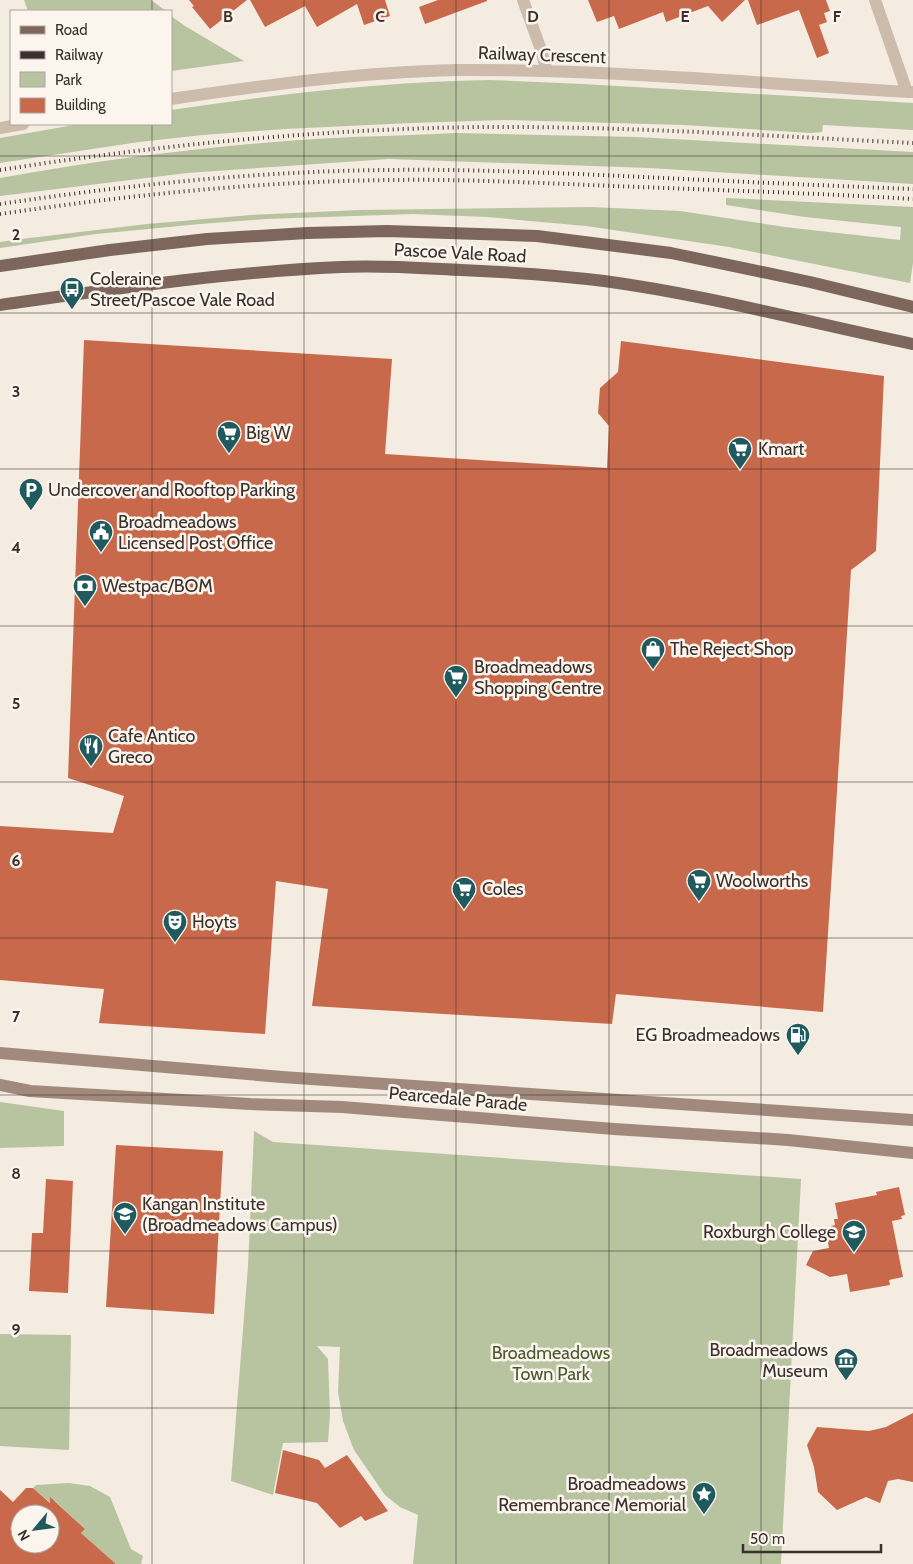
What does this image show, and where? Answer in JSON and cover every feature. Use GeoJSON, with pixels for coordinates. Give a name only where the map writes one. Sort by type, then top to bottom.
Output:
{"type":"FeatureCollection","features":[{"type":"Feature","properties":{"kind":"main road","name":"Pascoe Vale Road"},"geometry":{"type":"LineString","coordinates":[[0,266],[110,250],[198,240],[307,233],[387,231],[528,236],[671,253],[810,282],[913,307]]}},
{"type":"Feature","properties":{"kind":"main road","name":"Pascoe Vale Road"},"geometry":{"type":"LineString","coordinates":[[0,304],[281,271],[342,267],[406,267],[538,274],[605,281],[674,292],[913,344]]}},
{"type":"Feature","properties":{"kind":"street"},"geometry":{"type":"LineString","coordinates":[[523,0],[547,71]]}},
{"type":"Feature","properties":{"kind":"street"},"geometry":{"type":"LineString","coordinates":[[876,0],[910,92]]}},
{"type":"Feature","properties":{"kind":"street","name":"Railway Crescent"},"geometry":{"type":"LineString","coordinates":[[172,99],[275,84],[354,76],[455,70],[547,71],[910,92]]}},
{"type":"Feature","properties":{"kind":"street"},"geometry":{"type":"LineString","coordinates":[[0,128],[18,125]]}},
{"type":"Feature","properties":{"kind":"street","name":"Pearcedale Parade"},"geometry":{"type":"LineString","coordinates":[[0,1053],[282,1077],[913,1120]]}},
{"type":"Feature","properties":{"kind":"street","name":"Pearcedale Parade"},"geometry":{"type":"LineString","coordinates":[[0,1085],[30,1091],[335,1107],[614,1129],[788,1140],[913,1154]]}},
{"type":"Feature","properties":{"kind":"green space"},"geometry":{"type":"Polygon","coordinates":[[[24,0],[151,0],[165,10],[28,10],[24,0]]]}},
{"type":"Feature","properties":{"kind":"green space"},"geometry":{"type":"Polygon","coordinates":[[[172,17],[185,26],[244,61],[172,71],[172,17]]]}},
{"type":"Feature","properties":{"kind":"green space"},"geometry":{"type":"Polygon","coordinates":[[[490,80],[582,84],[913,103],[913,130],[823,125],[822,132],[811,133],[684,125],[504,120],[411,123],[203,135],[139,142],[0,163],[0,138],[74,125],[172,125],[172,110],[290,94],[450,81],[490,80]]]}},
{"type":"Feature","properties":{"kind":"green space"},"geometry":{"type":"Polygon","coordinates":[[[455,133],[636,137],[913,152],[913,184],[649,168],[389,159],[187,173],[0,196],[0,178],[75,165],[187,150],[262,143],[455,133]]]}},
{"type":"Feature","properties":{"kind":"green space"},"geometry":{"type":"Polygon","coordinates":[[[726,198],[913,207],[913,263],[910,283],[729,247],[586,226],[487,217],[413,214],[266,219],[200,224],[96,234],[0,248],[0,242],[13,240],[147,224],[251,215],[360,210],[590,207],[680,211],[785,227],[900,240],[901,227],[805,217],[726,205],[726,198]]]}},
{"type":"Feature","properties":{"kind":"green space"},"geometry":{"type":"Polygon","coordinates":[[[0,1102],[64,1111],[64,1146],[0,1148],[0,1102]]]}},
{"type":"Feature","properties":{"kind":"green space","name":"Broadmeadows Town Park"},"geometry":{"type":"Polygon","coordinates":[[[254,1131],[273,1142],[801,1179],[781,1564],[413,1564],[418,1515],[400,1507],[385,1495],[354,1450],[343,1421],[338,1392],[340,1347],[317,1346],[328,1359],[330,1414],[328,1442],[283,1443],[273,1495],[231,1481],[248,1266],[254,1131]]]}},
{"type":"Feature","properties":{"kind":"green space"},"geometry":{"type":"Polygon","coordinates":[[[0,1334],[71,1335],[69,1450],[0,1446],[0,1334]]]}},
{"type":"Feature","properties":{"kind":"green space"},"geometry":{"type":"Polygon","coordinates":[[[69,1483],[90,1486],[110,1497],[131,1549],[143,1556],[141,1564],[116,1564],[81,1533],[85,1529],[60,1504],[55,1501],[52,1504],[33,1488],[36,1485],[69,1483]]]}},
{"type":"Feature","properties":{"kind":"building"},"geometry":{"type":"Polygon","coordinates":[[[189,0],[247,0],[210,29],[192,7],[194,6],[189,0]]]}},
{"type":"Feature","properties":{"kind":"building"},"geometry":{"type":"Polygon","coordinates":[[[250,0],[385,0],[390,16],[364,25],[357,4],[317,27],[305,6],[265,27],[250,0]]]}},
{"type":"Feature","properties":{"kind":"building"},"geometry":{"type":"Polygon","coordinates":[[[438,0],[487,1],[425,24],[419,7],[438,0]]]}},
{"type":"Feature","properties":{"kind":"building"},"geometry":{"type":"Polygon","coordinates":[[[588,0],[745,0],[722,22],[708,6],[666,22],[663,12],[619,29],[614,16],[597,22],[588,0]]]}},
{"type":"Feature","properties":{"kind":"building"},"geometry":{"type":"Polygon","coordinates":[[[748,0],[826,0],[830,11],[824,13],[827,22],[819,25],[829,53],[817,58],[799,10],[757,25],[748,0]]]}},
{"type":"Feature","properties":{"kind":"building","name":"Broadmeadows Shopping Centre"},"geometry":{"type":"Polygon","coordinates":[[[84,340],[392,359],[385,454],[607,468],[609,426],[598,413],[600,388],[618,372],[621,341],[884,376],[876,551],[851,570],[823,1012],[616,994],[612,1024],[312,1006],[328,889],[276,881],[265,1034],[99,1023],[104,989],[0,980],[0,826],[113,833],[124,796],[68,778],[84,340]]]}},
{"type":"Feature","properties":{"kind":"building"},"geometry":{"type":"Polygon","coordinates":[[[116,1145],[223,1151],[214,1314],[106,1307],[116,1145]]]}},
{"type":"Feature","properties":{"kind":"building"},"geometry":{"type":"Polygon","coordinates":[[[46,1179],[73,1181],[68,1293],[29,1291],[32,1233],[43,1233],[46,1179]]]}},
{"type":"Feature","properties":{"kind":"building"},"geometry":{"type":"Polygon","coordinates":[[[899,1187],[905,1215],[901,1216],[902,1219],[892,1221],[903,1277],[889,1280],[890,1285],[850,1292],[847,1274],[830,1277],[806,1265],[813,1251],[829,1248],[826,1232],[832,1231],[831,1226],[835,1225],[834,1219],[838,1219],[835,1203],[877,1195],[876,1192],[899,1187]]]}},
{"type":"Feature","properties":{"kind":"building"},"geometry":{"type":"Polygon","coordinates":[[[913,1413],[913,1482],[898,1479],[888,1481],[880,1503],[866,1497],[837,1510],[818,1492],[814,1467],[807,1445],[817,1427],[869,1431],[886,1427],[913,1413]]]}},
{"type":"Feature","properties":{"kind":"building"},"geometry":{"type":"Polygon","coordinates":[[[283,1450],[319,1460],[325,1468],[347,1455],[388,1511],[365,1521],[361,1516],[340,1528],[317,1503],[275,1493],[283,1450]]]}},
{"type":"Feature","properties":{"kind":"building"},"geometry":{"type":"Polygon","coordinates":[[[26,1488],[33,1488],[50,1503],[50,1497],[58,1504],[10,1504],[10,1554],[60,1554],[60,1506],[85,1529],[81,1533],[116,1564],[0,1564],[0,1490],[13,1502],[26,1488]]]}},
{"type":"Feature","properties":{"kind":"railway"},"geometry":{"type":"LineString","coordinates":[[0,170],[179,146],[300,135],[420,128],[589,128],[913,143]]}},
{"type":"Feature","properties":{"kind":"railway"},"geometry":{"type":"LineString","coordinates":[[0,204],[194,180],[291,173],[389,170],[521,172],[913,189]]}},
{"type":"Feature","properties":{"kind":"railway"},"geometry":{"type":"LineString","coordinates":[[0,214],[196,190],[295,183],[394,180],[504,182],[913,199]]}},
{"type":"Feature","properties":{"kind":"place","name":"Coleraine Street/Pascoe Vale Road"},"geometry":{"type":"Point","coordinates":[72,310]}},
{"type":"Feature","properties":{"kind":"place","name":"Big W"},"geometry":{"type":"Point","coordinates":[229,454]}},
{"type":"Feature","properties":{"kind":"place","name":"Kmart"},"geometry":{"type":"Point","coordinates":[740,470]}},
{"type":"Feature","properties":{"kind":"place","name":"Undercover and Rooftop Parking"},"geometry":{"type":"Point","coordinates":[31,511]}},
{"type":"Feature","properties":{"kind":"place","name":"Broadmeadows Licensed Post Office"},"geometry":{"type":"Point","coordinates":[101,553]}},
{"type":"Feature","properties":{"kind":"place","name":"Westpac/BOM"},"geometry":{"type":"Point","coordinates":[85,607]}},
{"type":"Feature","properties":{"kind":"place","name":"The Reject Shop"},"geometry":{"type":"Point","coordinates":[653,670]}},
{"type":"Feature","properties":{"kind":"place","name":"Broadmeadows Shopping Centre"},"geometry":{"type":"Point","coordinates":[456,698]}},
{"type":"Feature","properties":{"kind":"place","name":"Cafe Antico Greco"},"geometry":{"type":"Point","coordinates":[91,767]}},
{"type":"Feature","properties":{"kind":"place","name":"Woolworths"},"geometry":{"type":"Point","coordinates":[699,902]}},
{"type":"Feature","properties":{"kind":"place","name":"Coles"},"geometry":{"type":"Point","coordinates":[464,910]}},
{"type":"Feature","properties":{"kind":"place","name":"Hoyts"},"geometry":{"type":"Point","coordinates":[175,943]}},
{"type":"Feature","properties":{"kind":"place","name":"EG Broadmeadows"},"geometry":{"type":"Point","coordinates":[798,1056]}},
{"type":"Feature","properties":{"kind":"place","name":"Kangan Institute (Broadmeadows Campus)"},"geometry":{"type":"Point","coordinates":[125,1235]}},
{"type":"Feature","properties":{"kind":"place","name":"Roxburgh College"},"geometry":{"type":"Point","coordinates":[854,1253]}},
{"type":"Feature","properties":{"kind":"place","name":"Broadmeadows Museum"},"geometry":{"type":"Point","coordinates":[846,1381]}},
{"type":"Feature","properties":{"kind":"place","name":"Broadmeadows Remembrance Memorial"},"geometry":{"type":"Point","coordinates":[704,1515]}}]}
